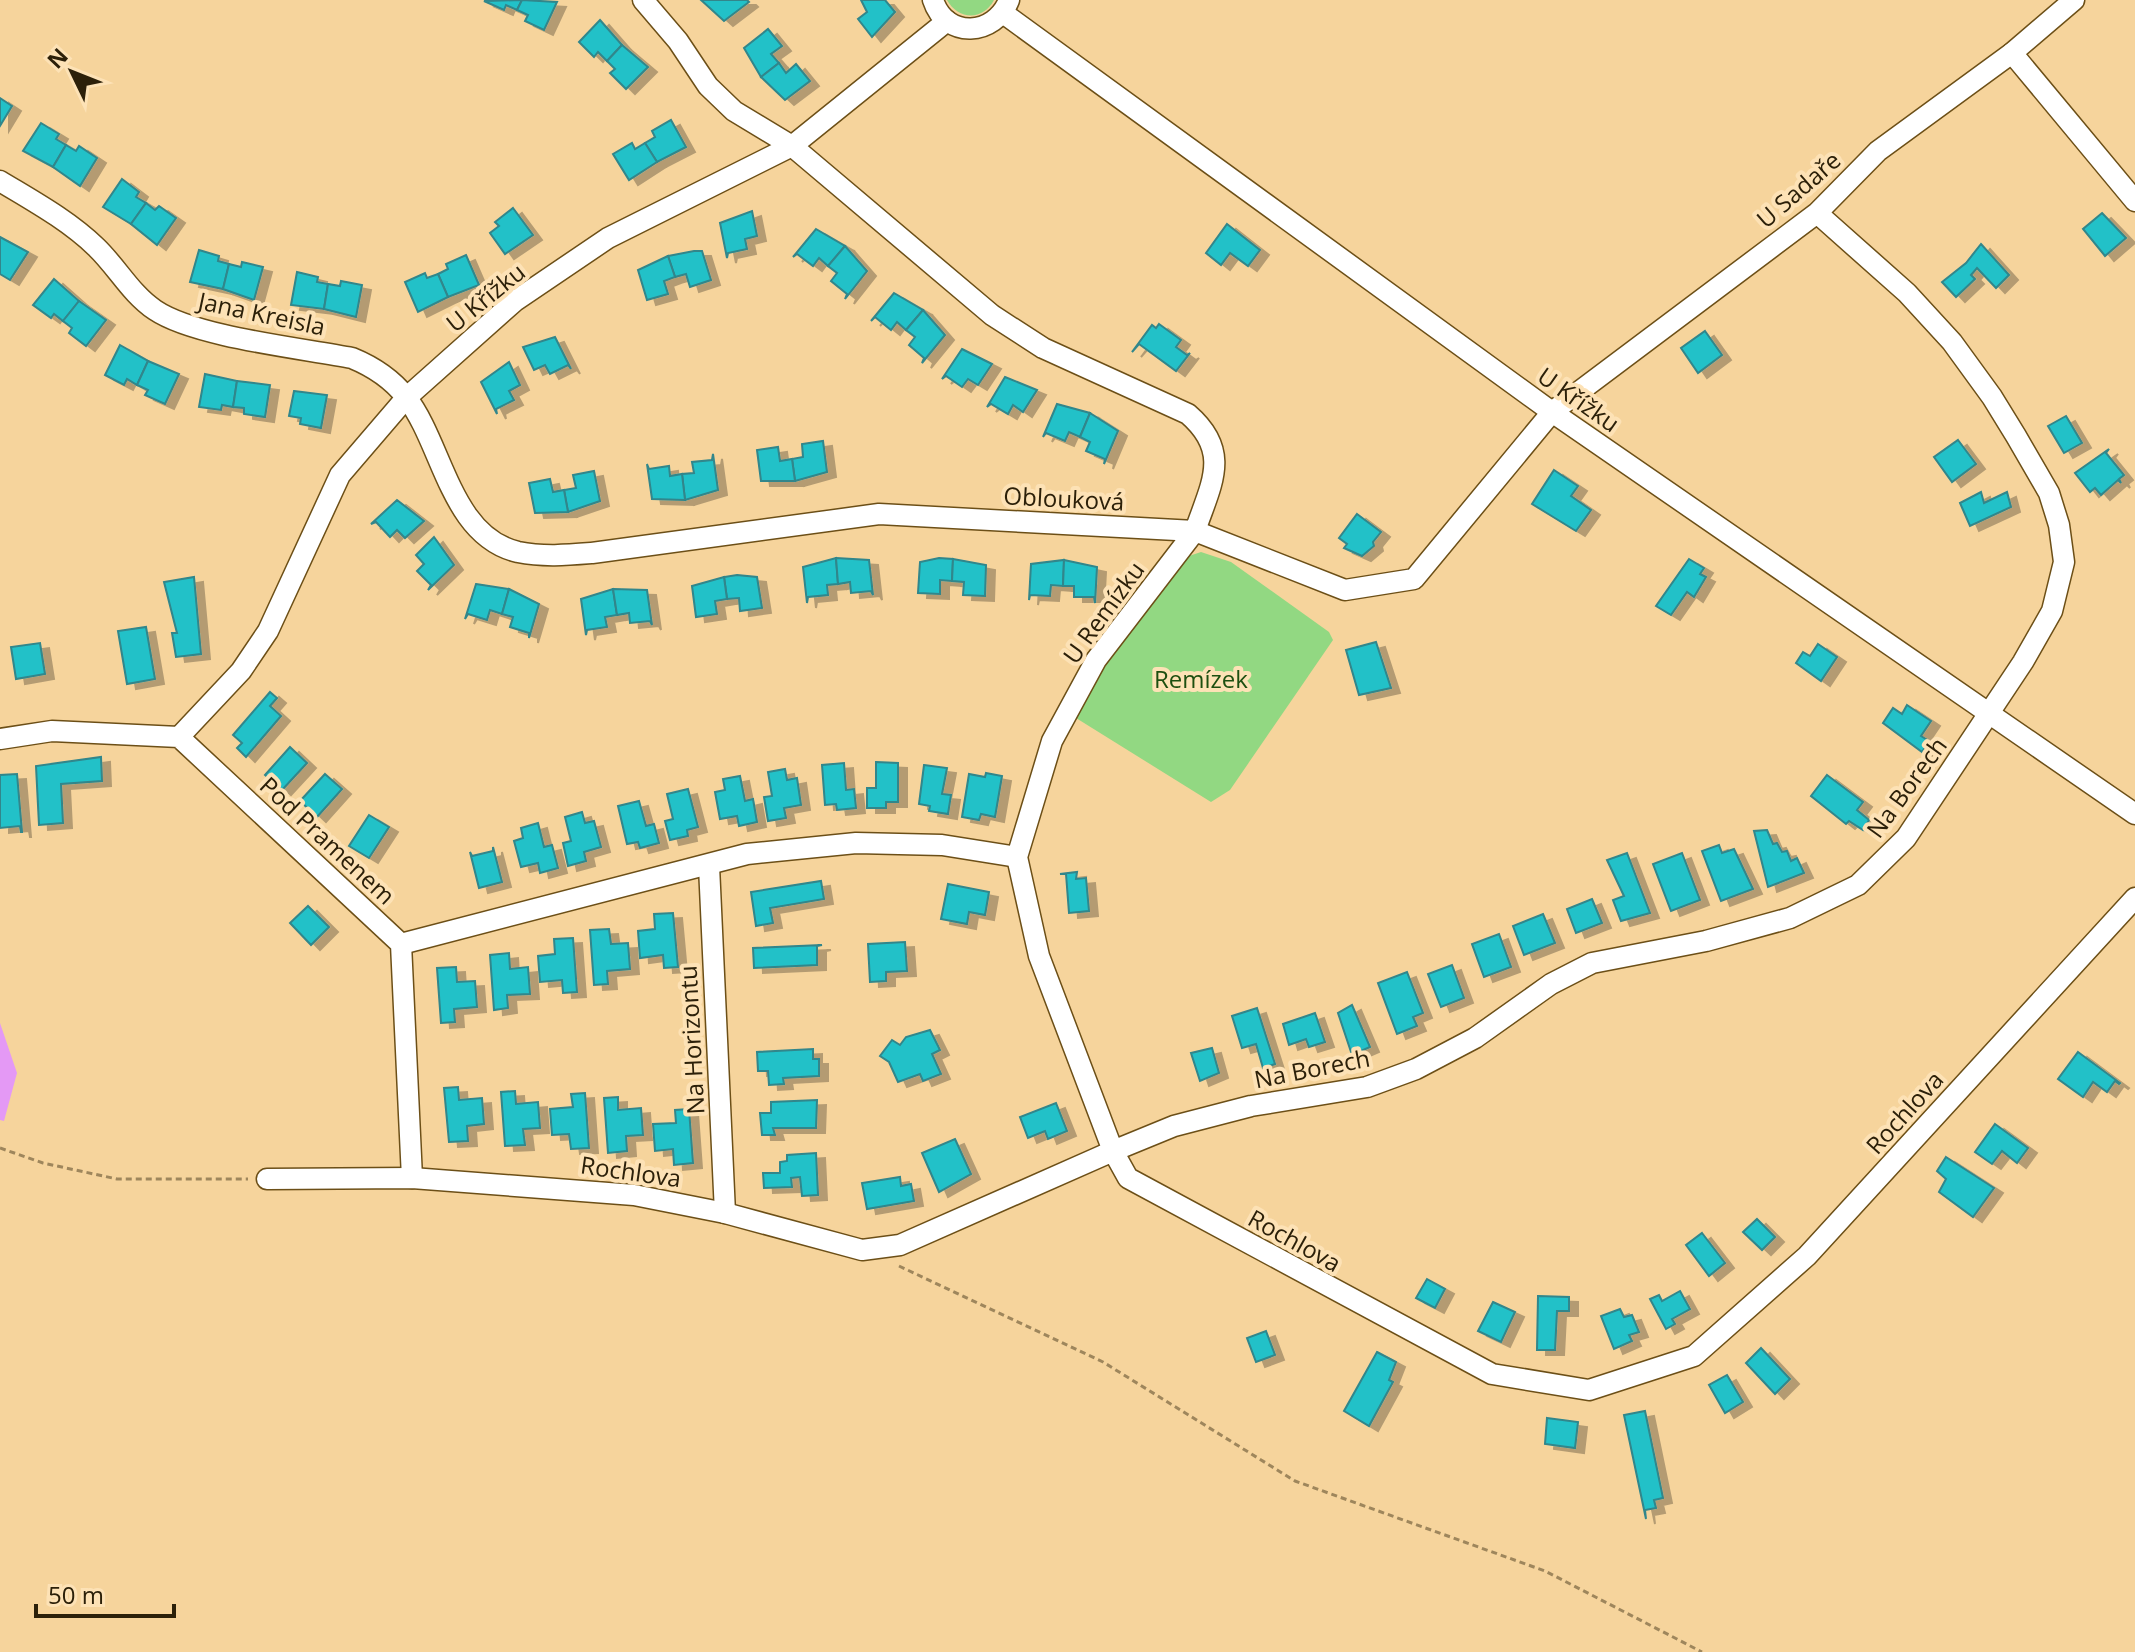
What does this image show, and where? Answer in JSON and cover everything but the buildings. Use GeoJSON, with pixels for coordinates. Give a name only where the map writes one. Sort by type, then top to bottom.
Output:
{"type":"FeatureCollection","features":[{"type":"Feature","properties":{"kind":"street"},"geometry":{"type":"LineString","coordinates":[[643,0],[678,41],[708,86],[734,111],[792,146],[992,315],[1043,348],[1188,414],[1205,430],[1215,453],[1215,474],[1195,531],[1345,590],[1414,579],[1552,412]]}},
{"type":"Feature","properties":{"kind":"street"},"geometry":{"type":"LineString","coordinates":[[933,0],[947,21],[970,30],[994,22],[1006,7]]}},
{"type":"Feature","properties":{"kind":"street","name":"U Sadaře"},"geometry":{"type":"LineString","coordinates":[[1552,412],[1817,213],[1878,151],[2012,53],[2074,0]]}},
{"type":"Feature","properties":{"kind":"street","name":"U Křížku"},"geometry":{"type":"LineString","coordinates":[[1006,7],[1552,412],[2135,814]]}},
{"type":"Feature","properties":{"kind":"street","name":"U Křížku"},"geometry":{"type":"LineString","coordinates":[[179,737],[241,671],[268,631],[340,475],[406,398],[515,301],[608,238],[792,146],[947,21]]}},
{"type":"Feature","properties":{"kind":"street"},"geometry":{"type":"LineString","coordinates":[[2012,53],[2135,201]]}},
{"type":"Feature","properties":{"kind":"street","name":"Jana Kreisla"},"geometry":{"type":"LineString","coordinates":[[0,181],[59,217],[97,248],[124,281],[155,309],[185,325],[352,358],[378,369],[406,398]]}},
{"type":"Feature","properties":{"kind":"street","name":"Na Borech"},"geometry":{"type":"LineString","coordinates":[[1113,1151],[1174,1126],[1251,1106],[1367,1087],[1416,1069],[1475,1038],[1551,984],[1592,963],[1706,941],[1776,922],[1844,892],[1858,885],[1906,838],[1989,715],[2052,611],[2064,562],[2059,525],[2049,493],[1992,397],[1952,342],[1907,293],[1817,213]]}},
{"type":"Feature","properties":{"kind":"street","name":"Oblouková"},"geometry":{"type":"LineString","coordinates":[[406,398],[463,509],[484,533],[515,551],[550,556],[592,553],[879,514],[1195,531]]}},
{"type":"Feature","properties":{"kind":"street","name":"U Remízku"},"geometry":{"type":"LineString","coordinates":[[1113,1151],[1039,956],[1017,857],[1052,741],[1096,660],[1195,531]]}},
{"type":"Feature","properties":{"kind":"street"},"geometry":{"type":"LineString","coordinates":[[0,739],[52,731],[179,737]]}},
{"type":"Feature","properties":{"kind":"street","name":"Pod Pramenem"},"geometry":{"type":"LineString","coordinates":[[179,737],[401,944]]}},
{"type":"Feature","properties":{"kind":"street"},"geometry":{"type":"LineString","coordinates":[[412,1178],[401,944],[747,854],[856,843],[942,845],[1017,857]]}},
{"type":"Feature","properties":{"kind":"street","name":"Na Horizontu"},"geometry":{"type":"LineString","coordinates":[[709,866],[725,1213]]}},
{"type":"Feature","properties":{"kind":"street","name":"Rochlova"},"geometry":{"type":"LineString","coordinates":[[267,1179],[412,1178],[634,1195],[725,1213],[862,1250],[900,1245],[1113,1151],[1128,1178],[1492,1374],[1589,1390],[1694,1356],[1807,1256],[2135,898]]}},
{"type":"Feature","properties":{"kind":"path"},"geometry":{"type":"LineString","coordinates":[[0,1148],[43,1163],[117,1179],[267,1179]]}},
{"type":"Feature","properties":{"kind":"path"},"geometry":{"type":"LineString","coordinates":[[891,1263],[1103,1362],[1295,1481],[1545,1571],[1702,1652]]}},
{"type":"Feature","properties":{"kind":"green space"},"geometry":{"type":"Polygon","coordinates":[[[947,0],[994,0],[984,12],[970,15],[957,11],[947,0]]]}},
{"type":"Feature","properties":{"kind":"green space","name":"Remízek"},"geometry":{"type":"Polygon","coordinates":[[[1201,552],[1231,562],[1329,632],[1333,640],[1230,790],[1211,802],[1076,718],[1071,708],[1177,560],[1201,552]]]}},
{"type":"Feature","properties":{"kind":"shaded area"},"geometry":{"type":"Polygon","coordinates":[[[0,1023],[17,1073],[4,1121],[0,1120],[0,1023]]]}}]}
